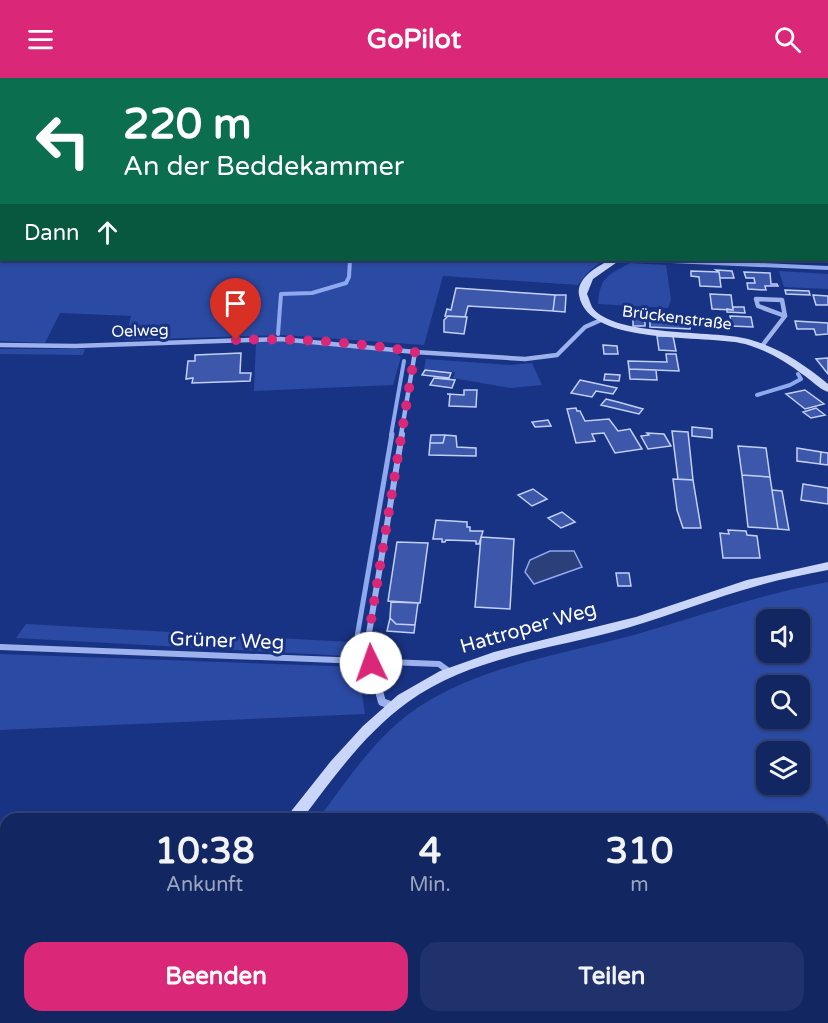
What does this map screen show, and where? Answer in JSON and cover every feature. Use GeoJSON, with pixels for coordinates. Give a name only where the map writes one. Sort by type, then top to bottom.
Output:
{"type":"FeatureCollection","features":[{"type":"Feature","properties":{"kind":"main road","name":"Brückenstraße"},"geometry":{"type":"LineString","coordinates":[[614,261],[602,266],[584,287],[582,296],[588,311],[601,320],[621,328],[724,336],[762,346],[786,357],[828,389]]}},
{"type":"Feature","properties":{"kind":"main road","name":"Hattroper Weg"},"geometry":{"type":"LineString","coordinates":[[298,813],[341,758],[393,706],[422,686],[451,673],[507,654],[691,604],[770,578],[828,566]]}},
{"type":"Feature","properties":{"kind":"street","name":"Brückenstraße"},"geometry":{"type":"LineString","coordinates":[[756,298],[782,300],[785,316],[758,306],[756,298]]}},
{"type":"Feature","properties":{"kind":"street"},"geometry":{"type":"LineString","coordinates":[[762,346],[785,316]]}},
{"type":"Feature","properties":{"kind":"street","name":"Oelweg"},"geometry":{"type":"LineString","coordinates":[[0,345],[75,346],[280,339],[415,352],[525,359],[557,355],[585,327],[601,320]]}},
{"type":"Feature","properties":{"kind":"street"},"geometry":{"type":"LineString","coordinates":[[393,706],[382,702],[371,663],[369,633],[415,352]]}},
{"type":"Feature","properties":{"kind":"street","name":"Grüner Weg"},"geometry":{"type":"LineString","coordinates":[[0,647],[439,664],[451,673]]}},
{"type":"Feature","properties":{"kind":"shaded area"},"geometry":{"type":"Polygon","coordinates":[[[0,261],[605,261],[591,270],[578,285],[443,276],[424,345],[282,335],[125,340],[131,316],[60,313],[45,343],[0,341],[0,261]]]}},
{"type":"Feature","properties":{"kind":"shaded area"},"geometry":{"type":"Polygon","coordinates":[[[630,263],[666,265],[671,299],[668,308],[598,304],[601,288],[606,278],[630,263]]]}},
{"type":"Feature","properties":{"kind":"shaded area"},"geometry":{"type":"Polygon","coordinates":[[[779,271],[828,274],[828,289],[784,287],[779,271]]]}},
{"type":"Feature","properties":{"kind":"shaded area"},"geometry":{"type":"Polygon","coordinates":[[[280,341],[393,352],[401,357],[393,385],[254,391],[256,342],[280,341]]]}},
{"type":"Feature","properties":{"kind":"shaded area"},"geometry":{"type":"Polygon","coordinates":[[[0,349],[85,349],[83,355],[0,354],[0,349]]]}},
{"type":"Feature","properties":{"kind":"shaded area"},"geometry":{"type":"Polygon","coordinates":[[[426,359],[511,365],[532,363],[542,385],[510,388],[453,378],[455,372],[424,369],[426,359]]]}},
{"type":"Feature","properties":{"kind":"shaded area"},"geometry":{"type":"Polygon","coordinates":[[[550,551],[574,551],[582,567],[534,584],[525,572],[530,560],[550,551]]]}},
{"type":"Feature","properties":{"kind":"shaded area"},"geometry":{"type":"Polygon","coordinates":[[[828,582],[828,813],[322,813],[356,768],[388,732],[425,703],[453,688],[512,666],[634,635],[731,606],[828,582]]]}},
{"type":"Feature","properties":{"kind":"shaded area"},"geometry":{"type":"Polygon","coordinates":[[[26,624],[350,642],[347,656],[16,638],[26,624]]]}},
{"type":"Feature","properties":{"kind":"shaded area"},"geometry":{"type":"Polygon","coordinates":[[[0,654],[358,667],[365,714],[0,730],[0,654]]]}},
{"type":"Feature","properties":{"kind":"building"},"geometry":{"type":"Polygon","coordinates":[[[716,270],[732,271],[734,278],[720,278],[716,270]]]}},
{"type":"Feature","properties":{"kind":"building"},"geometry":{"type":"Polygon","coordinates":[[[691,271],[719,272],[721,287],[700,286],[699,277],[691,276],[691,271]]]}},
{"type":"Feature","properties":{"kind":"building"},"geometry":{"type":"Polygon","coordinates":[[[744,272],[770,273],[771,284],[778,286],[765,286],[766,290],[748,289],[747,283],[755,283],[754,278],[746,278],[744,272]]]}},
{"type":"Feature","properties":{"kind":"building"},"geometry":{"type":"Polygon","coordinates":[[[456,288],[555,295],[553,311],[468,306],[465,317],[445,316],[447,309],[451,310],[456,288]]]}},
{"type":"Feature","properties":{"kind":"building"},"geometry":{"type":"Polygon","coordinates":[[[785,290],[809,291],[810,295],[786,294],[785,290]]]}},
{"type":"Feature","properties":{"kind":"building"},"geometry":{"type":"Polygon","coordinates":[[[710,294],[731,295],[733,310],[712,309],[710,294]]]}},
{"type":"Feature","properties":{"kind":"building"},"geometry":{"type":"Polygon","coordinates":[[[555,295],[566,295],[565,312],[553,311],[555,295]]]}},
{"type":"Feature","properties":{"kind":"building"},"geometry":{"type":"Polygon","coordinates":[[[813,295],[828,296],[828,305],[816,305],[813,295]]]}},
{"type":"Feature","properties":{"kind":"building"},"geometry":{"type":"Polygon","coordinates":[[[733,307],[744,307],[745,313],[727,312],[727,309],[733,310],[733,307]]]}},
{"type":"Feature","properties":{"kind":"building"},"geometry":{"type":"Polygon","coordinates":[[[448,316],[467,317],[464,334],[444,332],[444,320],[448,316]]]}},
{"type":"Feature","properties":{"kind":"building"},"geometry":{"type":"Polygon","coordinates":[[[681,316],[692,317],[690,329],[650,327],[650,318],[681,320],[681,316]]]}},
{"type":"Feature","properties":{"kind":"building"},"geometry":{"type":"Polygon","coordinates":[[[730,316],[751,317],[753,327],[731,326],[730,316]]]}},
{"type":"Feature","properties":{"kind":"building"},"geometry":{"type":"Polygon","coordinates":[[[633,317],[645,318],[645,326],[633,326],[633,317]]]}},
{"type":"Feature","properties":{"kind":"building"},"geometry":{"type":"Polygon","coordinates":[[[795,321],[828,323],[828,334],[816,335],[814,329],[797,329],[795,321]]]}},
{"type":"Feature","properties":{"kind":"building"},"geometry":{"type":"Polygon","coordinates":[[[657,336],[673,336],[676,351],[659,350],[657,336]]]}},
{"type":"Feature","properties":{"kind":"building"},"geometry":{"type":"Polygon","coordinates":[[[603,345],[617,346],[618,354],[604,354],[603,345]]]}},
{"type":"Feature","properties":{"kind":"building"},"geometry":{"type":"Polygon","coordinates":[[[241,353],[240,373],[251,373],[250,381],[192,383],[193,378],[186,379],[188,361],[195,361],[195,355],[241,353]]]}},
{"type":"Feature","properties":{"kind":"building"},"geometry":{"type":"Polygon","coordinates":[[[666,354],[676,354],[679,371],[629,369],[628,361],[667,362],[666,354]]]}},
{"type":"Feature","properties":{"kind":"building"},"geometry":{"type":"Polygon","coordinates":[[[828,358],[828,374],[816,359],[828,358]]]}},
{"type":"Feature","properties":{"kind":"building"},"geometry":{"type":"Polygon","coordinates":[[[629,369],[656,370],[657,380],[630,379],[629,369]]]}},
{"type":"Feature","properties":{"kind":"building"},"geometry":{"type":"Polygon","coordinates":[[[425,370],[451,373],[449,378],[422,375],[425,370]]]}},
{"type":"Feature","properties":{"kind":"building"},"geometry":{"type":"Polygon","coordinates":[[[605,374],[620,375],[619,381],[604,380],[605,374]]]}},
{"type":"Feature","properties":{"kind":"building"},"geometry":{"type":"Polygon","coordinates":[[[434,378],[455,380],[452,388],[430,385],[434,378]]]}},
{"type":"Feature","properties":{"kind":"building"},"geometry":{"type":"Polygon","coordinates":[[[580,380],[617,388],[613,394],[596,391],[592,397],[571,393],[580,380]]]}},
{"type":"Feature","properties":{"kind":"building"},"geometry":{"type":"Polygon","coordinates":[[[464,390],[477,390],[476,407],[449,406],[450,394],[464,395],[464,390]]]}},
{"type":"Feature","properties":{"kind":"building"},"geometry":{"type":"Polygon","coordinates":[[[805,390],[824,404],[805,409],[786,394],[805,390]]]}},
{"type":"Feature","properties":{"kind":"building"},"geometry":{"type":"Polygon","coordinates":[[[606,399],[643,409],[639,414],[601,405],[606,399]]]}},
{"type":"Feature","properties":{"kind":"building"},"geometry":{"type":"Polygon","coordinates":[[[576,408],[585,421],[609,419],[618,431],[630,429],[642,449],[615,453],[604,433],[592,434],[595,441],[576,443],[567,409],[576,408]]]}},
{"type":"Feature","properties":{"kind":"building"},"geometry":{"type":"Polygon","coordinates":[[[816,408],[825,415],[811,418],[803,412],[816,408]]]}},
{"type":"Feature","properties":{"kind":"building"},"geometry":{"type":"Polygon","coordinates":[[[548,420],[551,426],[535,427],[532,422],[548,420]]]}},
{"type":"Feature","properties":{"kind":"building"},"geometry":{"type":"Polygon","coordinates":[[[692,427],[712,429],[712,438],[692,436],[692,427]]]}},
{"type":"Feature","properties":{"kind":"building"},"geometry":{"type":"Polygon","coordinates":[[[672,431],[688,432],[693,480],[678,479],[672,431]]]}},
{"type":"Feature","properties":{"kind":"building"},"geometry":{"type":"Polygon","coordinates":[[[647,433],[664,434],[671,446],[648,449],[641,436],[649,435],[647,433]]]}},
{"type":"Feature","properties":{"kind":"building"},"geometry":{"type":"Polygon","coordinates":[[[431,435],[445,435],[443,443],[430,443],[431,435]]]}},
{"type":"Feature","properties":{"kind":"building"},"geometry":{"type":"Polygon","coordinates":[[[445,435],[456,436],[457,447],[476,448],[476,456],[429,455],[430,443],[443,443],[445,435]]]}},
{"type":"Feature","properties":{"kind":"building"},"geometry":{"type":"Polygon","coordinates":[[[738,446],[766,448],[770,477],[742,475],[738,446]]]}},
{"type":"Feature","properties":{"kind":"building"},"geometry":{"type":"Polygon","coordinates":[[[797,448],[821,452],[820,464],[797,461],[797,448]]]}},
{"type":"Feature","properties":{"kind":"building"},"geometry":{"type":"Polygon","coordinates":[[[821,452],[828,453],[828,465],[820,464],[821,452]]]}},
{"type":"Feature","properties":{"kind":"building"},"geometry":{"type":"Polygon","coordinates":[[[742,475],[770,477],[778,529],[748,527],[742,475]]]}},
{"type":"Feature","properties":{"kind":"building"},"geometry":{"type":"Polygon","coordinates":[[[673,479],[693,480],[701,528],[683,528],[677,510],[673,479]]]}},
{"type":"Feature","properties":{"kind":"building"},"geometry":{"type":"Polygon","coordinates":[[[803,484],[828,488],[828,504],[801,500],[803,484]]]}},
{"type":"Feature","properties":{"kind":"building"},"geometry":{"type":"Polygon","coordinates":[[[533,489],[547,499],[532,506],[518,495],[533,489]]]}},
{"type":"Feature","properties":{"kind":"building"},"geometry":{"type":"Polygon","coordinates":[[[772,490],[782,491],[789,530],[778,529],[772,490]]]}},
{"type":"Feature","properties":{"kind":"building"},"geometry":{"type":"Polygon","coordinates":[[[562,512],[575,522],[561,528],[548,518],[562,512]]]}},
{"type":"Feature","properties":{"kind":"building"},"geometry":{"type":"Polygon","coordinates":[[[436,520],[467,522],[470,531],[483,531],[479,544],[476,544],[476,541],[446,540],[442,542],[442,539],[433,539],[436,520]]]}},
{"type":"Feature","properties":{"kind":"building"},"geometry":{"type":"Polygon","coordinates":[[[728,530],[746,531],[747,535],[757,536],[760,558],[723,558],[720,533],[729,534],[728,530]]]}},
{"type":"Feature","properties":{"kind":"building"},"geometry":{"type":"Polygon","coordinates":[[[481,537],[514,539],[510,609],[475,607],[481,537]]]}},
{"type":"Feature","properties":{"kind":"building"},"geometry":{"type":"Polygon","coordinates":[[[397,542],[428,543],[420,603],[388,601],[397,542]]]}},
{"type":"Feature","properties":{"kind":"building"},"geometry":{"type":"Polygon","coordinates":[[[616,573],[629,573],[631,586],[618,586],[616,573]]]}},
{"type":"Feature","properties":{"kind":"building"},"geometry":{"type":"Polygon","coordinates":[[[391,602],[418,603],[415,625],[396,624],[390,618],[391,602]]]}},
{"type":"Feature","properties":{"kind":"building"},"geometry":{"type":"Polygon","coordinates":[[[390,618],[396,624],[415,625],[414,633],[387,631],[390,618]]]}},
{"type":"Feature","properties":{"kind":"waterway"},"geometry":{"type":"LineString","coordinates":[[278,334],[281,294],[312,293],[346,283],[349,277],[350,261]]}},
{"type":"Feature","properties":{"kind":"waterway"},"geometry":{"type":"LineString","coordinates":[[671,261],[828,268]]}},
{"type":"Feature","properties":{"kind":"waterway"},"geometry":{"type":"LineString","coordinates":[[391,435],[404,361]]}},
{"type":"Feature","properties":{"kind":"waterway"},"geometry":{"type":"LineString","coordinates":[[757,395],[790,385],[801,379],[798,374]]}},
{"type":"Feature","properties":{"kind":"waterway"},"geometry":{"type":"LineString","coordinates":[[356,643],[392,434]]}},
{"type":"Feature","properties":{"kind":"route"},"geometry":{"type":"LineString","coordinates":[[236,340],[280,339],[415,352],[369,633],[371,663]]}}]}
